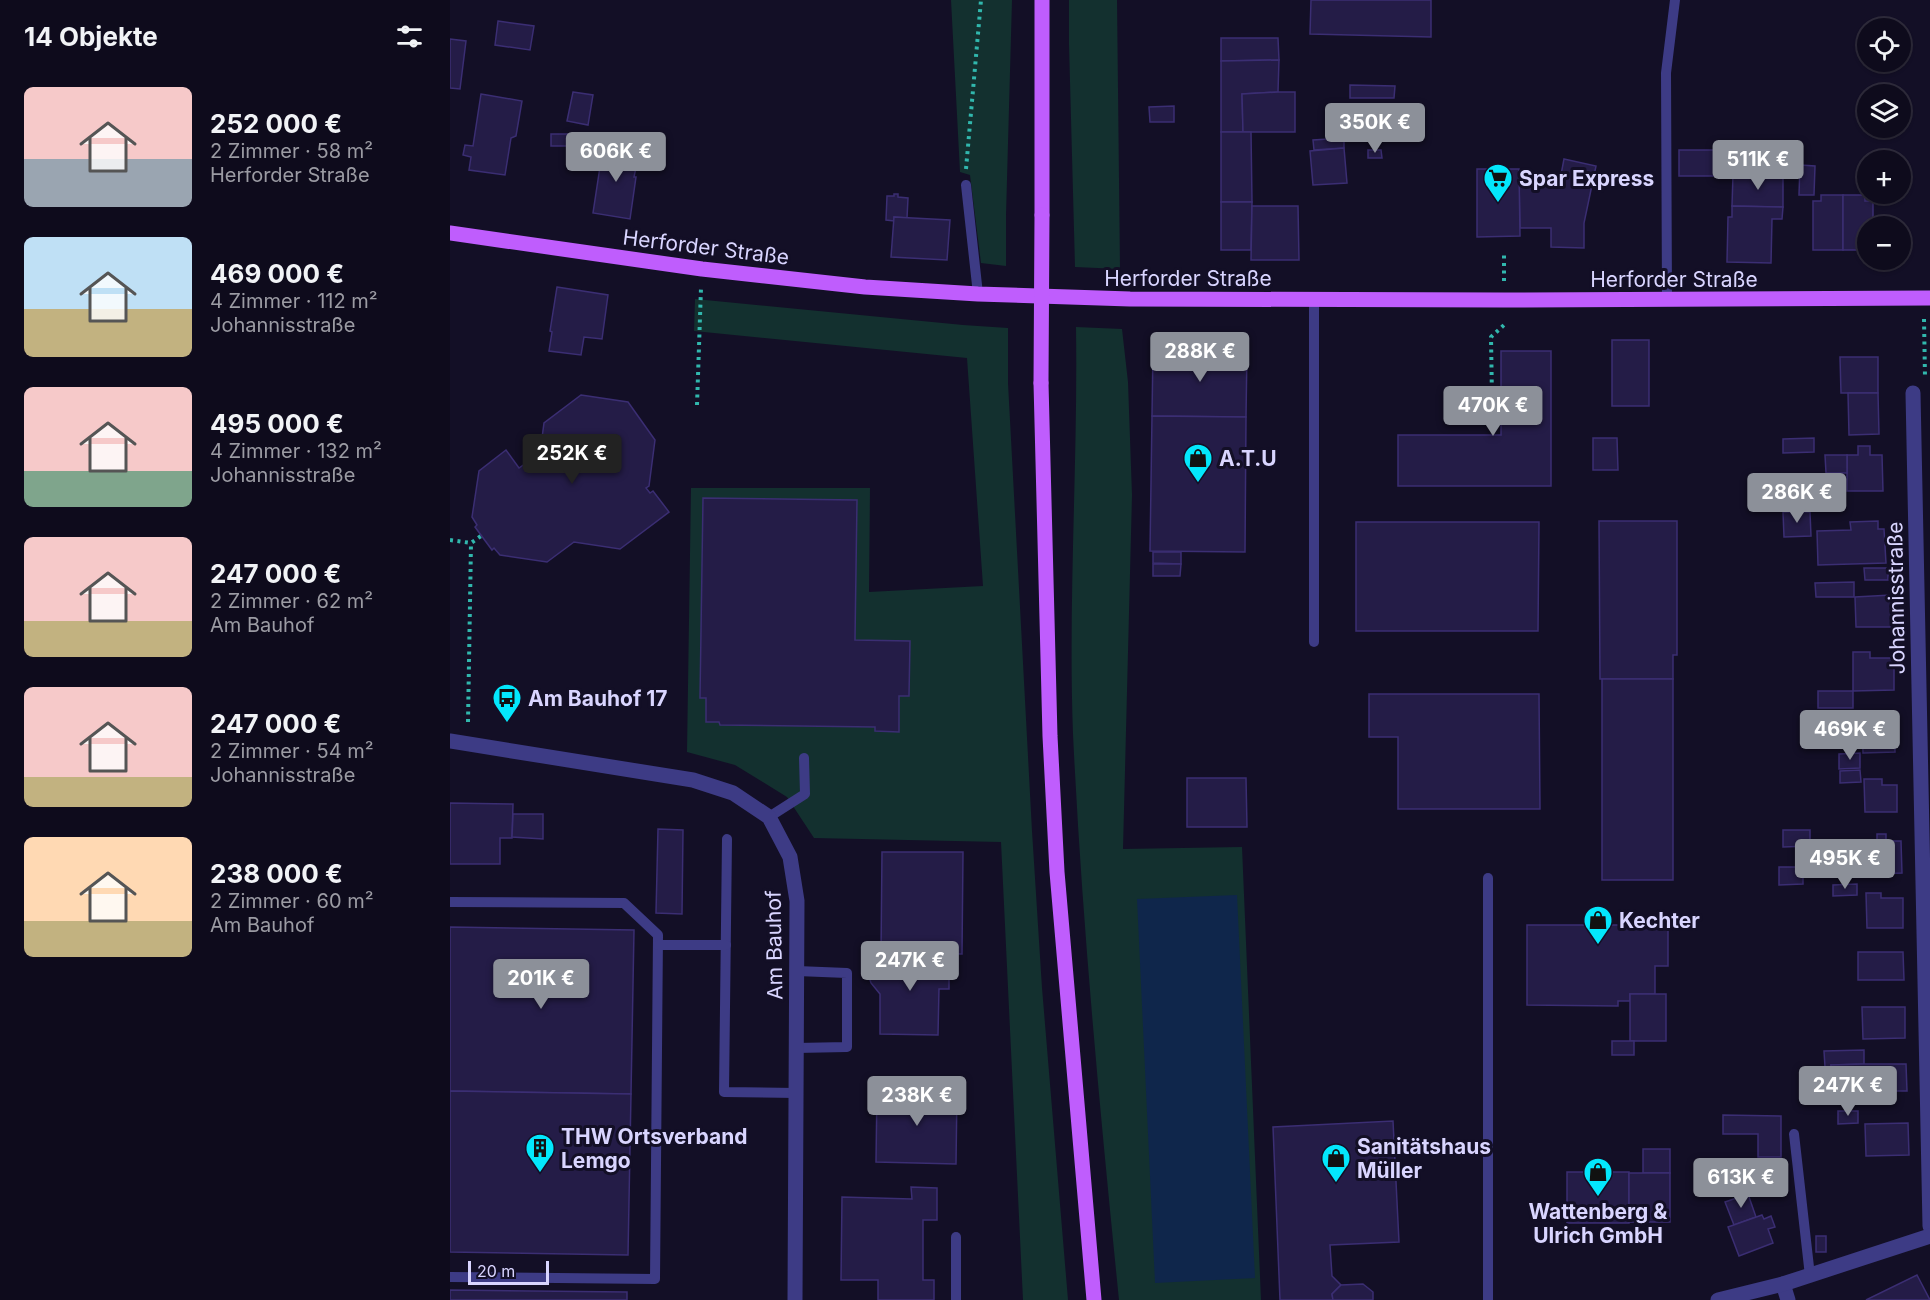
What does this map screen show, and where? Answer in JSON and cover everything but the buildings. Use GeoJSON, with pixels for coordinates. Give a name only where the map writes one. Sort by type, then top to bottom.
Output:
{"type":"FeatureCollection","features":[{"type":"Feature","properties":{"kind":"main road"},"geometry":{"type":"LineString","coordinates":[[1042,0],[1041,383],[1050,736],[1057,872],[1094,1300]]}},
{"type":"Feature","properties":{"kind":"main road","name":"Herforder Straße"},"geometry":{"type":"LineString","coordinates":[[450,233],[702,269],[865,287],[1059,298],[1667,300],[1927,298]]}},
{"type":"Feature","properties":{"kind":"street","name":"Johannisstraße"},"geometry":{"type":"LineString","coordinates":[[1913,393],[1924,638],[1930,1226]]}},
{"type":"Feature","properties":{"kind":"street","name":"Am Bauhof"},"geometry":{"type":"LineString","coordinates":[[450,741],[693,780],[733,793],[769,817],[790,857],[797,901],[795,1300]]}},
{"type":"Feature","properties":{"kind":"street"},"geometry":{"type":"LineString","coordinates":[[1718,1300],[1810,1276],[1930,1236]]}},
{"type":"Feature","properties":{"kind":"street"},"geometry":{"type":"LineString","coordinates":[[1783,1284],[1788,1300]]}},
{"type":"Feature","properties":{"kind":"lane"},"geometry":{"type":"LineString","coordinates":[[1667,300],[1666,73],[1675,0]]}},
{"type":"Feature","properties":{"kind":"lane"},"geometry":{"type":"LineString","coordinates":[[966,184],[978,294]]}},
{"type":"Feature","properties":{"kind":"lane"},"geometry":{"type":"LineString","coordinates":[[1314,299],[1314,642]]}},
{"type":"Feature","properties":{"kind":"lane"},"geometry":{"type":"LineString","coordinates":[[769,817],[805,794],[804,758]]}},
{"type":"Feature","properties":{"kind":"lane"},"geometry":{"type":"LineString","coordinates":[[728,838],[724,1092],[796,1093]]}},
{"type":"Feature","properties":{"kind":"lane"},"geometry":{"type":"LineString","coordinates":[[1488,878],[1488,1300]]}},
{"type":"Feature","properties":{"kind":"lane"},"geometry":{"type":"LineString","coordinates":[[450,902],[624,903],[658,935],[655,1279],[450,1277]]}},
{"type":"Feature","properties":{"kind":"lane"},"geometry":{"type":"LineString","coordinates":[[658,945],[726,945]]}},
{"type":"Feature","properties":{"kind":"lane"},"geometry":{"type":"LineString","coordinates":[[796,1048],[848,1047],[847,973],[797,971]]}},
{"type":"Feature","properties":{"kind":"lane"},"geometry":{"type":"LineString","coordinates":[[1794,1134],[1810,1276]]}},
{"type":"Feature","properties":{"kind":"lane"},"geometry":{"type":"LineString","coordinates":[[956,1237],[956,1300]]}},
{"type":"Feature","properties":{"kind":"path"},"geometry":{"type":"LineString","coordinates":[[966,184],[981,0]]}},
{"type":"Feature","properties":{"kind":"path"},"geometry":{"type":"LineString","coordinates":[[1456,399],[1492,399],[1491,337],[1504,326],[1504,253]]}},
{"type":"Feature","properties":{"kind":"path"},"geometry":{"type":"LineString","coordinates":[[697,405],[702,269]]}},
{"type":"Feature","properties":{"kind":"path"},"geometry":{"type":"LineString","coordinates":[[1913,393],[1925,384],[1927,298]]}},
{"type":"Feature","properties":{"kind":"path"},"geometry":{"type":"LineString","coordinates":[[450,540],[471,543],[481,536]]}},
{"type":"Feature","properties":{"kind":"path"},"geometry":{"type":"LineString","coordinates":[[468,744],[471,543]]}},
{"type":"Feature","properties":{"kind":"green space"},"geometry":{"type":"Polygon","coordinates":[[[951,0],[1012,0],[1006,266],[981,263],[970,175],[960,172],[951,0]]]}},
{"type":"Feature","properties":{"kind":"green space"},"geometry":{"type":"Polygon","coordinates":[[[1069,0],[1117,0],[1120,269],[1075,267],[1069,0]]]}},
{"type":"Feature","properties":{"kind":"green space"},"geometry":{"type":"Polygon","coordinates":[[[695,299],[1008,328],[1008,383],[1032,831],[1042,988],[1068,1300],[1023,1300],[1001,842],[814,838],[787,797],[735,765],[687,752],[691,488],[870,488],[869,592],[983,586],[967,358],[694,331],[695,299]]]}},
{"type":"Feature","properties":{"kind":"green space"},"geometry":{"type":"Polygon","coordinates":[[[1076,327],[1122,329],[1128,382],[1132,495],[1123,849],[1242,847],[1261,1300],[1119,1300],[1092,1017],[1073,734],[1076,327]]]}},
{"type":"Feature","properties":{"kind":"water"},"geometry":{"type":"Polygon","coordinates":[[[1237,895],[1255,1278],[1155,1283],[1137,899],[1237,895]]]}},
{"type":"Feature","properties":{"kind":"place","name":"Spar Express"},"geometry":{"type":"Point","coordinates":[1498,204]}},
{"type":"Feature","properties":{"kind":"place","name":"A.T.U"},"geometry":{"type":"Point","coordinates":[1198,484]}},
{"type":"Feature","properties":{"kind":"place","name":"Am Bauhof 17"},"geometry":{"type":"Point","coordinates":[507,724]}},
{"type":"Feature","properties":{"kind":"place","name":"Kechter"},"geometry":{"type":"Point","coordinates":[1598,946]}},
{"type":"Feature","properties":{"kind":"place","name":"THW Ortsverband Lemgo"},"geometry":{"type":"Point","coordinates":[540,1174]}},
{"type":"Feature","properties":{"kind":"place","name":"Sanitätshaus Müller"},"geometry":{"type":"Point","coordinates":[1336,1184]}},
{"type":"Feature","properties":{"kind":"place","name":"Wattenberg & Ulrich GmbH"},"geometry":{"type":"Point","coordinates":[1598,1198]}}]}
